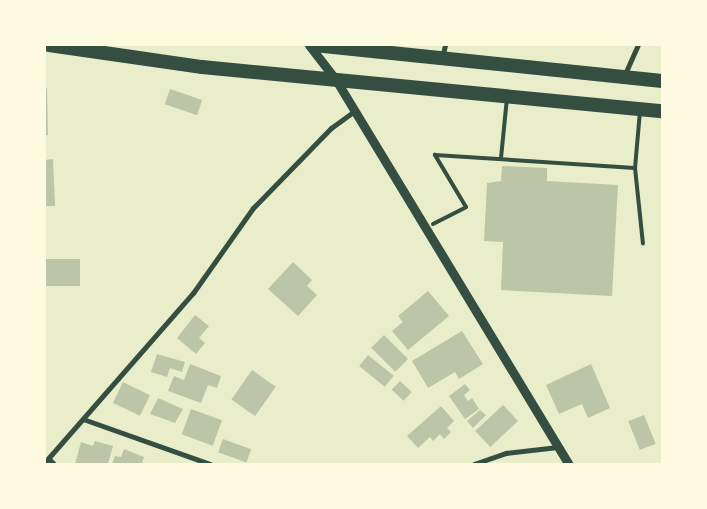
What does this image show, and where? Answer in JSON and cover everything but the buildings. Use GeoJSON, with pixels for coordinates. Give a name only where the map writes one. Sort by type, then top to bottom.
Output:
{"type":"FeatureCollection","features":[{"type":"Feature","properties":{"kind":"highway"},"geometry":{"type":"LineString","coordinates":[[49,45],[202,67],[662,111]]}},
{"type":"Feature","properties":{"kind":"highway"},"geometry":{"type":"LineString","coordinates":[[314,45],[443,52],[662,81]]}},
{"type":"Feature","properties":{"kind":"street"},"geometry":{"type":"LineString","coordinates":[[309,45],[336,80],[569,464]]}},
{"type":"Feature","properties":{"kind":"street"},"geometry":{"type":"LineString","coordinates":[[623,77],[638,45]]}},
{"type":"Feature","properties":{"kind":"street"},"geometry":{"type":"LineString","coordinates":[[54,464],[47,461],[193,293],[252,208],[331,128],[354,111]]}},
{"type":"Feature","properties":{"kind":"street"},"geometry":{"type":"LineString","coordinates":[[83,419],[210,464]]}},
{"type":"Feature","properties":{"kind":"street"},"geometry":{"type":"LineString","coordinates":[[474,464],[506,453],[558,447]]}},
{"type":"Feature","properties":{"kind":"lane"},"geometry":{"type":"LineString","coordinates":[[502,158],[507,96]]}},
{"type":"Feature","properties":{"kind":"lane"},"geometry":{"type":"LineString","coordinates":[[640,109],[635,168],[643,244]]}},
{"type":"Feature","properties":{"kind":"lane"},"geometry":{"type":"LineString","coordinates":[[433,224],[466,206],[435,155],[635,168]]}}]}
